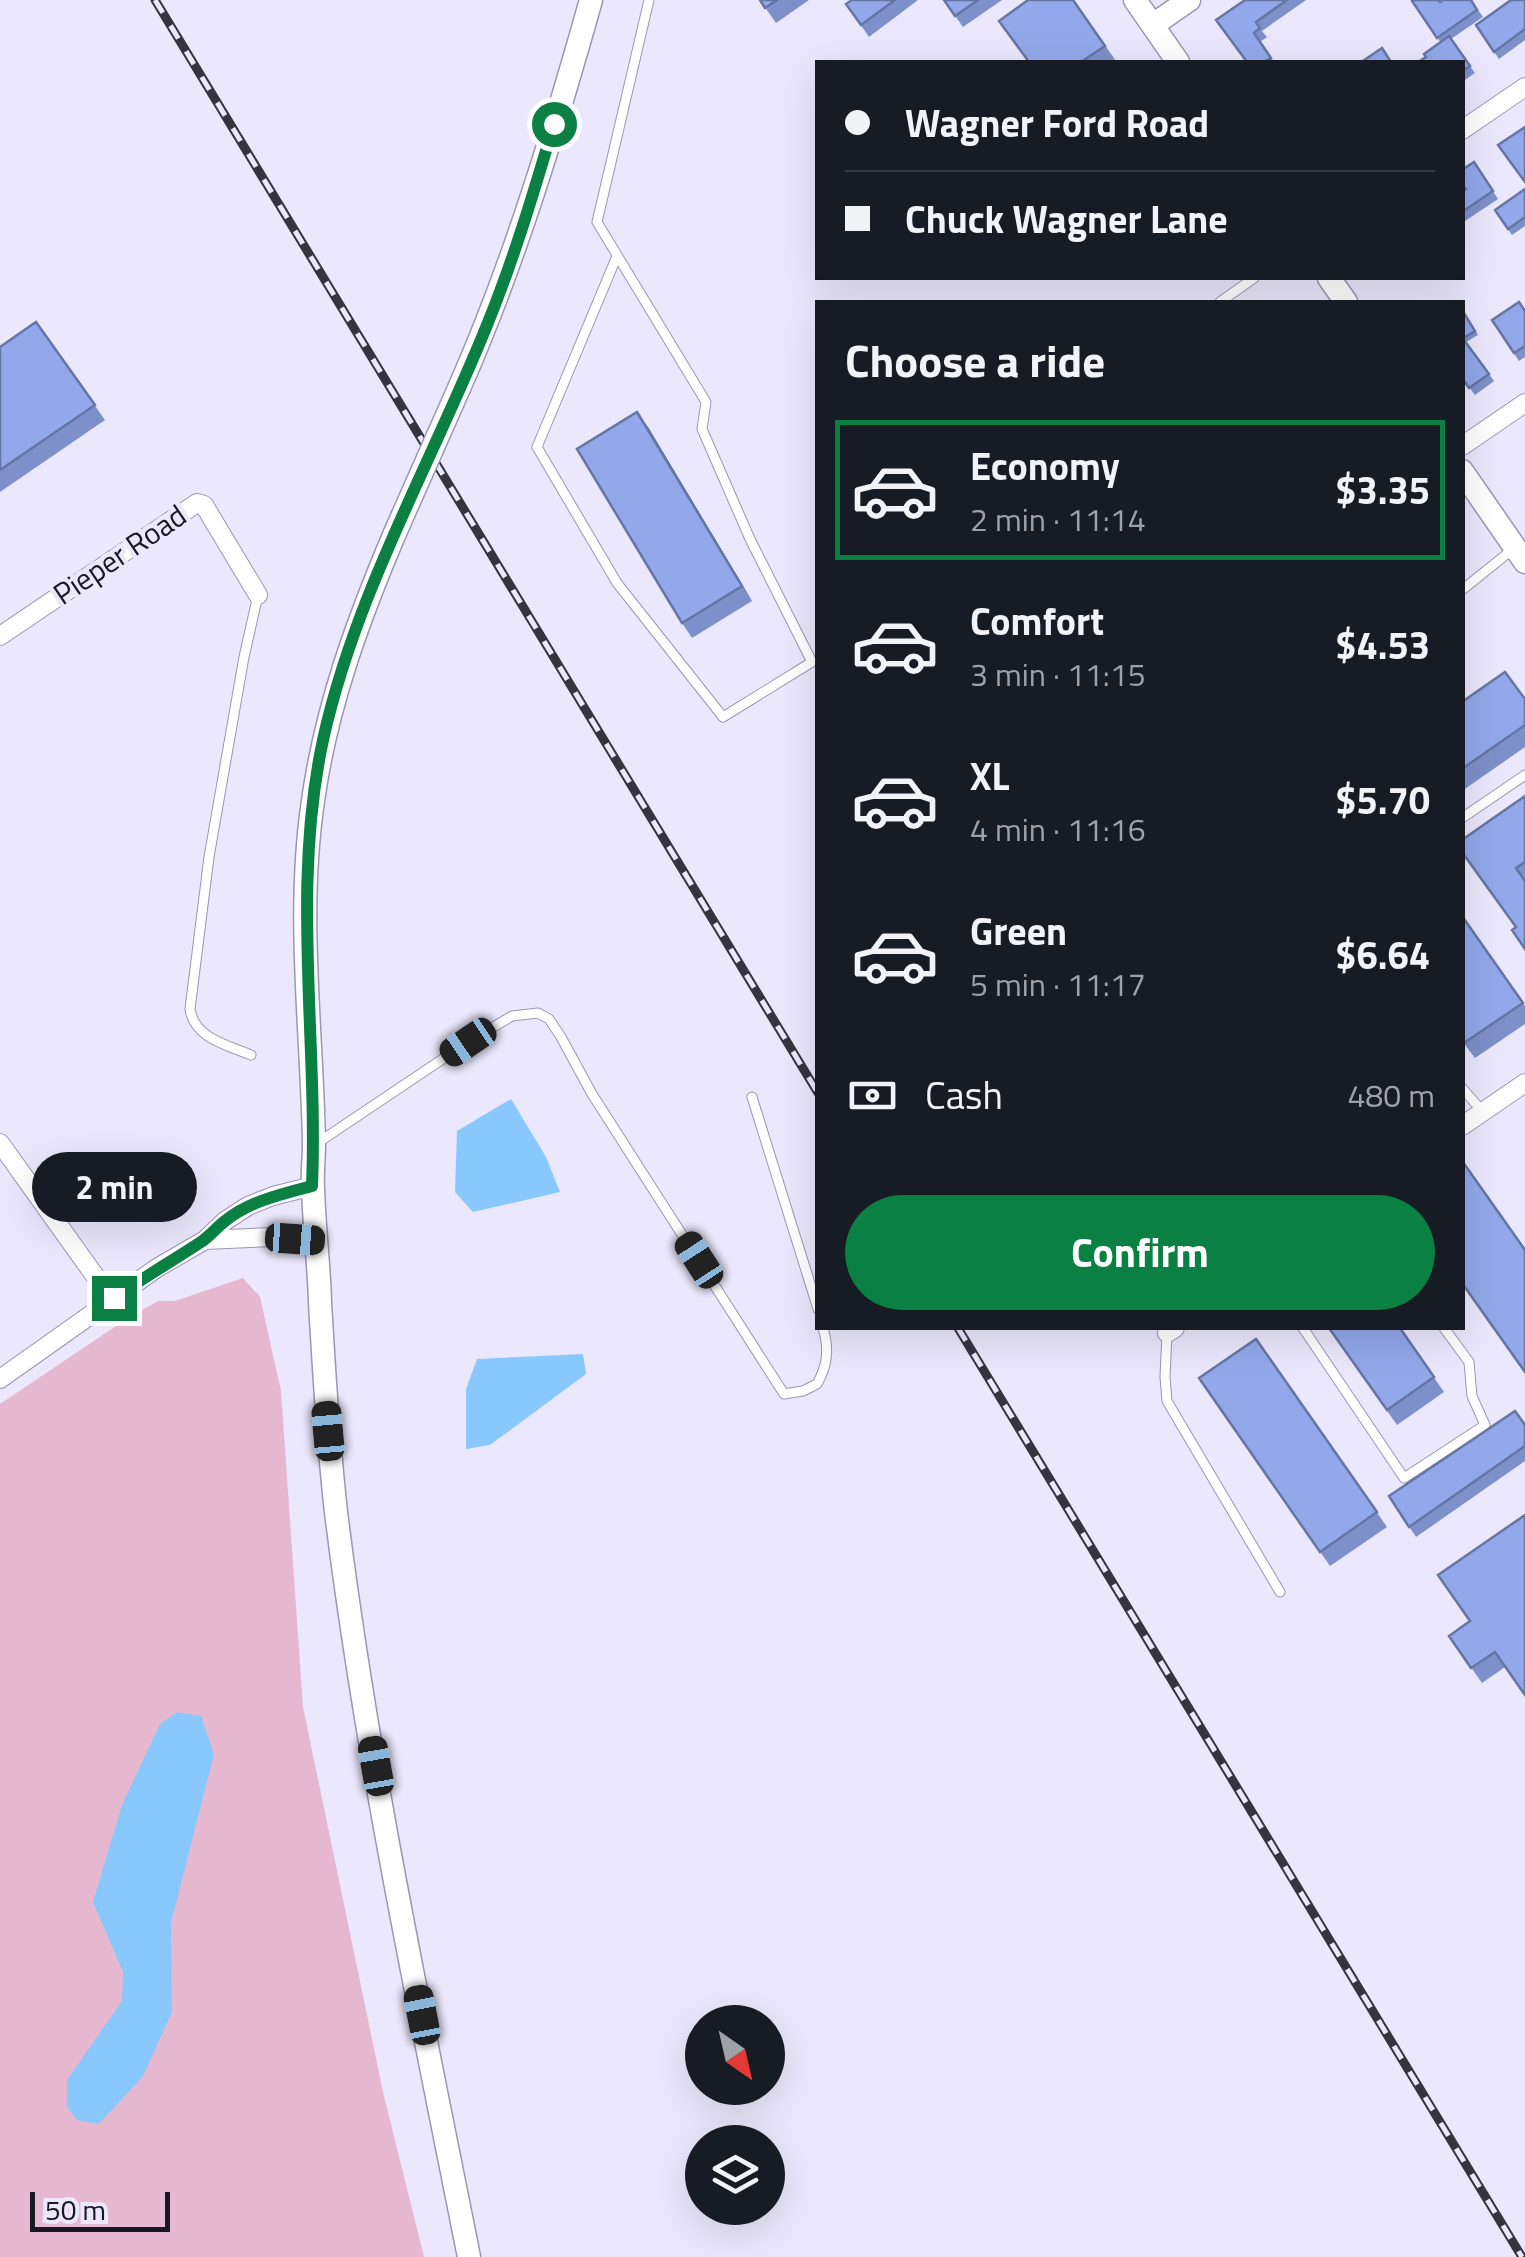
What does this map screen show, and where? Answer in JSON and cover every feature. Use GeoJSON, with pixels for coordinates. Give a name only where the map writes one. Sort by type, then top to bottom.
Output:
{"type":"FeatureCollection","features":[{"type":"Feature","properties":{"kind":"main road"},"geometry":{"type":"LineString","coordinates":[[469,2257],[402,1910],[348,1600],[336,1508],[312,1186],[306,871],[312,803],[336,690],[375,580],[503,282],[590,0]]}},
{"type":"Feature","properties":{"kind":"main road"},"geometry":{"type":"LineString","coordinates":[[1136,0],[1177,60]]}},
{"type":"Feature","properties":{"kind":"main road"},"geometry":{"type":"LineString","coordinates":[[1153,25],[1189,0]]}},
{"type":"Feature","properties":{"kind":"main road"},"geometry":{"type":"LineString","coordinates":[[1465,475],[1520,555]]}},
{"type":"Feature","properties":{"kind":"street"},"geometry":{"type":"LineString","coordinates":[[1465,128],[1525,86]]}},
{"type":"Feature","properties":{"kind":"street"},"geometry":{"type":"LineString","coordinates":[[1465,444],[1525,403]]}},
{"type":"Feature","properties":{"kind":"street","name":"Pieper Road"},"geometry":{"type":"LineString","coordinates":[[0,636],[197,503],[204,505],[258,595]]}},
{"type":"Feature","properties":{"kind":"street"},"geometry":{"type":"LineString","coordinates":[[1465,1124],[1525,1083]]}},
{"type":"Feature","properties":{"kind":"street"},"geometry":{"type":"LineString","coordinates":[[0,1143],[114,1298]]}},
{"type":"Feature","properties":{"kind":"street"},"geometry":{"type":"LineString","coordinates":[[0,1378],[157,1268],[206,1240],[248,1206],[312,1186]]}},
{"type":"Feature","properties":{"kind":"street"},"geometry":{"type":"LineString","coordinates":[[206,1240],[318,1240]]}},
{"type":"Feature","properties":{"kind":"lane"},"geometry":{"type":"LineString","coordinates":[[617,256],[538,447],[616,583],[723,716],[812,662],[750,539],[702,429],[706,402],[597,222],[649,0]]}},
{"type":"Feature","properties":{"kind":"lane"},"geometry":{"type":"LineString","coordinates":[[1223,300],[1251,280]]}},
{"type":"Feature","properties":{"kind":"lane"},"geometry":{"type":"LineString","coordinates":[[1465,588],[1520,555]]}},
{"type":"Feature","properties":{"kind":"lane"},"geometry":{"type":"LineString","coordinates":[[251,1054],[209,1037],[192,1020],[190,1009],[209,858],[258,595]]}},
{"type":"Feature","properties":{"kind":"lane"},"geometry":{"type":"LineString","coordinates":[[1465,816],[1525,775]]}},
{"type":"Feature","properties":{"kind":"lane"},"geometry":{"type":"LineString","coordinates":[[314,1146],[468,1042],[512,1016],[538,1013],[549,1019],[562,1037],[592,1094],[784,1394],[818,1384],[828,1359],[824,1330]]}},
{"type":"Feature","properties":{"kind":"lane"},"geometry":{"type":"LineString","coordinates":[[1465,1091],[1483,1112]]}},
{"type":"Feature","properties":{"kind":"lane"},"geometry":{"type":"LineString","coordinates":[[752,1097],[815,1299]]}},
{"type":"Feature","properties":{"kind":"lane"},"geometry":{"type":"LineString","coordinates":[[1172,1330],[1165,1377],[1167,1401],[1280,1592]]}},
{"type":"Feature","properties":{"kind":"lane"},"geometry":{"type":"LineString","coordinates":[[1304,1330],[1404,1478],[1484,1425],[1472,1396],[1470,1362],[1446,1330]]}},
{"type":"Feature","properties":{"kind":"shaded area"},"geometry":{"type":"Polygon","coordinates":[[[243,1278],[260,1297],[281,1391],[303,1707],[383,2092],[424,2257],[0,2257],[0,1404],[158,1301],[175,1301],[243,1278]]]}},
{"type":"Feature","properties":{"kind":"water"},"geometry":{"type":"Polygon","coordinates":[[[511,1099],[546,1157],[560,1192],[473,1212],[455,1192],[457,1131],[511,1099]]]}},
{"type":"Feature","properties":{"kind":"water"},"geometry":{"type":"Polygon","coordinates":[[[583,1354],[586,1374],[490,1445],[466,1449],[466,1389],[477,1359],[583,1354]]]}},
{"type":"Feature","properties":{"kind":"water"},"geometry":{"type":"Polygon","coordinates":[[[177,1712],[201,1716],[214,1754],[171,1923],[172,2012],[143,2076],[99,2124],[77,2120],[67,2107],[67,2080],[122,2001],[123,1972],[93,1902],[122,1805],[160,1724],[177,1712]]]}},
{"type":"Feature","properties":{"kind":"building"},"geometry":{"type":"Polygon","coordinates":[[[760,0],[777,0],[765,8],[760,0]]]}},
{"type":"Feature","properties":{"kind":"building"},"geometry":{"type":"Polygon","coordinates":[[[852,0],[895,0],[861,25],[846,4],[852,0]]]}},
{"type":"Feature","properties":{"kind":"building"},"geometry":{"type":"Polygon","coordinates":[[[944,0],[978,0],[955,16],[944,0]]]}},
{"type":"Feature","properties":{"kind":"building"},"geometry":{"type":"Polygon","coordinates":[[[1028,0],[1073,0],[1105,46],[1084,60],[1028,60],[999,21],[1028,0]]]}},
{"type":"Feature","properties":{"kind":"building"},"geometry":{"type":"Polygon","coordinates":[[[1245,0],[1287,0],[1256,22],[1260,28],[1254,33],[1271,58],[1268,60],[1246,60],[1216,20],[1245,0]]]}},
{"type":"Feature","properties":{"kind":"building"},"geometry":{"type":"Polygon","coordinates":[[[1413,0],[1471,0],[1477,10],[1437,38],[1413,0]]]}},
{"type":"Feature","properties":{"kind":"building"},"geometry":{"type":"Polygon","coordinates":[[[1511,0],[1525,0],[1525,29],[1494,52],[1476,25],[1511,0]]]}},
{"type":"Feature","properties":{"kind":"building"},"geometry":{"type":"Polygon","coordinates":[[[1449,36],[1470,66],[1465,69],[1465,60],[1421,60],[1426,57],[1424,54],[1449,36]]]}},
{"type":"Feature","properties":{"kind":"building"},"geometry":{"type":"Polygon","coordinates":[[[1382,48],[1390,60],[1364,60],[1382,48]]]}},
{"type":"Feature","properties":{"kind":"building"},"geometry":{"type":"Polygon","coordinates":[[[1525,127],[1525,182],[1498,145],[1525,127]]]}},
{"type":"Feature","properties":{"kind":"building"},"geometry":{"type":"Polygon","coordinates":[[[1474,162],[1493,191],[1465,210],[1466,189],[1465,168],[1474,162]]]}},
{"type":"Feature","properties":{"kind":"building"},"geometry":{"type":"Polygon","coordinates":[[[1525,189],[1525,217],[1508,229],[1495,210],[1525,189]]]}},
{"type":"Feature","properties":{"kind":"building"},"geometry":{"type":"Polygon","coordinates":[[[1519,302],[1525,311],[1525,346],[1514,353],[1492,320],[1519,302]]]}},
{"type":"Feature","properties":{"kind":"building"},"geometry":{"type":"Polygon","coordinates":[[[1465,315],[1475,331],[1465,337],[1465,315]]]}},
{"type":"Feature","properties":{"kind":"building"},"geometry":{"type":"Polygon","coordinates":[[[36,322],[95,405],[0,470],[0,347],[36,322]]]}},
{"type":"Feature","properties":{"kind":"building"},"geometry":{"type":"Polygon","coordinates":[[[1465,341],[1489,374],[1469,388],[1465,382],[1465,341]]]}},
{"type":"Feature","properties":{"kind":"building"},"geometry":{"type":"Polygon","coordinates":[[[637,412],[742,586],[682,623],[577,449],[637,412]]]}},
{"type":"Feature","properties":{"kind":"building"},"geometry":{"type":"Polygon","coordinates":[[[1505,672],[1525,699],[1525,725],[1465,767],[1465,700],[1505,672]]]}},
{"type":"Feature","properties":{"kind":"building"},"geometry":{"type":"Polygon","coordinates":[[[1525,796],[1525,862],[1516,868],[1525,881],[1525,949],[1512,930],[1516,927],[1465,856],[1465,838],[1525,796]]]}},
{"type":"Feature","properties":{"kind":"building"},"geometry":{"type":"Polygon","coordinates":[[[1465,920],[1523,1003],[1465,1042],[1465,920]]]}},
{"type":"Feature","properties":{"kind":"building"},"geometry":{"type":"Polygon","coordinates":[[[1465,1165],[1525,1250],[1525,1372],[1465,1287],[1465,1165]]]}},
{"type":"Feature","properties":{"kind":"building"},"geometry":{"type":"Polygon","coordinates":[[[1330,1330],[1401,1330],[1434,1377],[1387,1410],[1330,1330]]]}},
{"type":"Feature","properties":{"kind":"building"},"geometry":{"type":"Polygon","coordinates":[[[1256,1339],[1377,1512],[1320,1552],[1199,1378],[1256,1339]]]}},
{"type":"Feature","properties":{"kind":"building"},"geometry":{"type":"Polygon","coordinates":[[[1515,1411],[1525,1425],[1525,1446],[1409,1527],[1389,1496],[1515,1411]]]}},
{"type":"Feature","properties":{"kind":"building"},"geometry":{"type":"Polygon","coordinates":[[[1525,1515],[1525,1695],[1495,1652],[1471,1668],[1449,1636],[1470,1621],[1438,1575],[1525,1515]]]}},
{"type":"Feature","properties":{"kind":"railway"},"geometry":{"type":"LineString","coordinates":[[155,0],[815,1088]]}},
{"type":"Feature","properties":{"kind":"railway"},"geometry":{"type":"LineString","coordinates":[[959,1330],[1522,2257]]}},
{"type":"Feature","properties":{"kind":"route"},"geometry":{"type":"LineString","coordinates":[[114,1298],[206,1240],[248,1206],[312,1186],[306,871],[322,743],[347,655],[375,580],[503,282],[554,124]]}}]}
